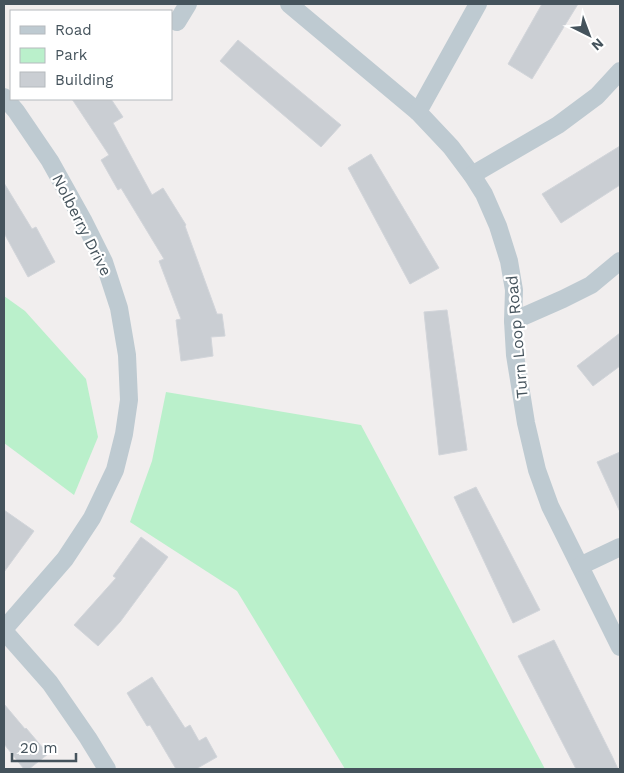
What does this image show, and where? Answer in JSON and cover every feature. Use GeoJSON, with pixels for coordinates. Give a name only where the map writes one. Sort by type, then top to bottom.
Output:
{"type":"FeatureCollection","features":[{"type":"Feature","properties":{"kind":"street"},"geometry":{"type":"LineString","coordinates":[[177,22],[188,4]]}},
{"type":"Feature","properties":{"kind":"street","name":"Turn Loop Road"},"geometry":{"type":"LineString","coordinates":[[289,4],[418,112],[451,147],[472,174],[484,194],[495,218],[509,261],[514,290],[515,355],[526,423],[537,470],[550,506],[620,647]]}},
{"type":"Feature","properties":{"kind":"street"},"geometry":{"type":"LineString","coordinates":[[418,112],[478,4]]}},
{"type":"Feature","properties":{"kind":"street"},"geometry":{"type":"LineString","coordinates":[[472,174],[558,125],[597,96],[620,71]]}},
{"type":"Feature","properties":{"kind":"street","name":"Nolberry Drive"},"geometry":{"type":"LineString","coordinates":[[4,97],[16,111],[50,161],[104,262],[119,308],[127,355],[129,400],[124,434],[115,470],[92,518],[65,559],[4,630]]}},
{"type":"Feature","properties":{"kind":"street"},"geometry":{"type":"LineString","coordinates":[[513,321],[591,285],[620,261]]}},
{"type":"Feature","properties":{"kind":"street"},"geometry":{"type":"LineString","coordinates":[[580,566],[620,547]]}},
{"type":"Feature","properties":{"kind":"street"},"geometry":{"type":"LineString","coordinates":[[4,630],[50,682],[107,769]]}},
{"type":"Feature","properties":{"kind":"green space"},"geometry":{"type":"Polygon","coordinates":[[[4,296],[25,311],[86,379],[98,437],[74,495],[4,443],[4,296]]]}},
{"type":"Feature","properties":{"kind":"green space"},"geometry":{"type":"Polygon","coordinates":[[[166,392],[361,425],[545,769],[345,769],[237,591],[130,522],[152,461],[166,392]]]}},
{"type":"Feature","properties":{"kind":"building"},"geometry":{"type":"Polygon","coordinates":[[[542,4],[578,4],[532,79],[508,64],[542,4]]]}},
{"type":"Feature","properties":{"kind":"building"},"geometry":{"type":"Polygon","coordinates":[[[238,40],[341,125],[321,147],[220,61],[238,40]]]}},
{"type":"Feature","properties":{"kind":"building"},"geometry":{"type":"Polygon","coordinates":[[[73,100],[112,100],[123,117],[113,123],[152,195],[163,188],[186,225],[217,314],[222,314],[225,336],[211,337],[213,356],[181,361],[176,320],[181,319],[159,261],[164,259],[121,188],[118,190],[101,160],[109,155],[73,100]]]}},
{"type":"Feature","properties":{"kind":"building"},"geometry":{"type":"Polygon","coordinates":[[[620,146],[620,185],[561,223],[542,194],[620,146]]]}},
{"type":"Feature","properties":{"kind":"building"},"geometry":{"type":"Polygon","coordinates":[[[371,154],[439,268],[410,284],[348,168],[371,154]]]}},
{"type":"Feature","properties":{"kind":"building"},"geometry":{"type":"Polygon","coordinates":[[[4,183],[32,229],[36,227],[55,262],[28,277],[4,233],[4,183]]]}},
{"type":"Feature","properties":{"kind":"building"},"geometry":{"type":"Polygon","coordinates":[[[447,310],[467,450],[439,455],[424,312],[447,310]]]}},
{"type":"Feature","properties":{"kind":"building"},"geometry":{"type":"Polygon","coordinates":[[[620,333],[620,366],[593,386],[577,366],[620,333]]]}},
{"type":"Feature","properties":{"kind":"building"},"geometry":{"type":"Polygon","coordinates":[[[620,452],[620,512],[597,462],[620,452]]]}},
{"type":"Feature","properties":{"kind":"building"},"geometry":{"type":"Polygon","coordinates":[[[476,487],[540,610],[513,623],[454,497],[476,487]]]}},
{"type":"Feature","properties":{"kind":"building"},"geometry":{"type":"Polygon","coordinates":[[[4,510],[34,531],[4,572],[4,510]]]}},
{"type":"Feature","properties":{"kind":"building"},"geometry":{"type":"Polygon","coordinates":[[[141,537],[168,557],[120,622],[98,646],[74,625],[116,578],[113,576],[141,537]]]}},
{"type":"Feature","properties":{"kind":"building"},"geometry":{"type":"Polygon","coordinates":[[[554,640],[618,769],[576,769],[518,656],[554,640]]]}},
{"type":"Feature","properties":{"kind":"building"},"geometry":{"type":"Polygon","coordinates":[[[152,677],[185,728],[190,725],[199,741],[206,737],[217,757],[196,769],[176,769],[150,725],[147,726],[127,693],[152,677]]]}},
{"type":"Feature","properties":{"kind":"building"},"geometry":{"type":"Polygon","coordinates":[[[4,704],[48,754],[29,769],[24,769],[4,744],[4,704]]]}}]}
